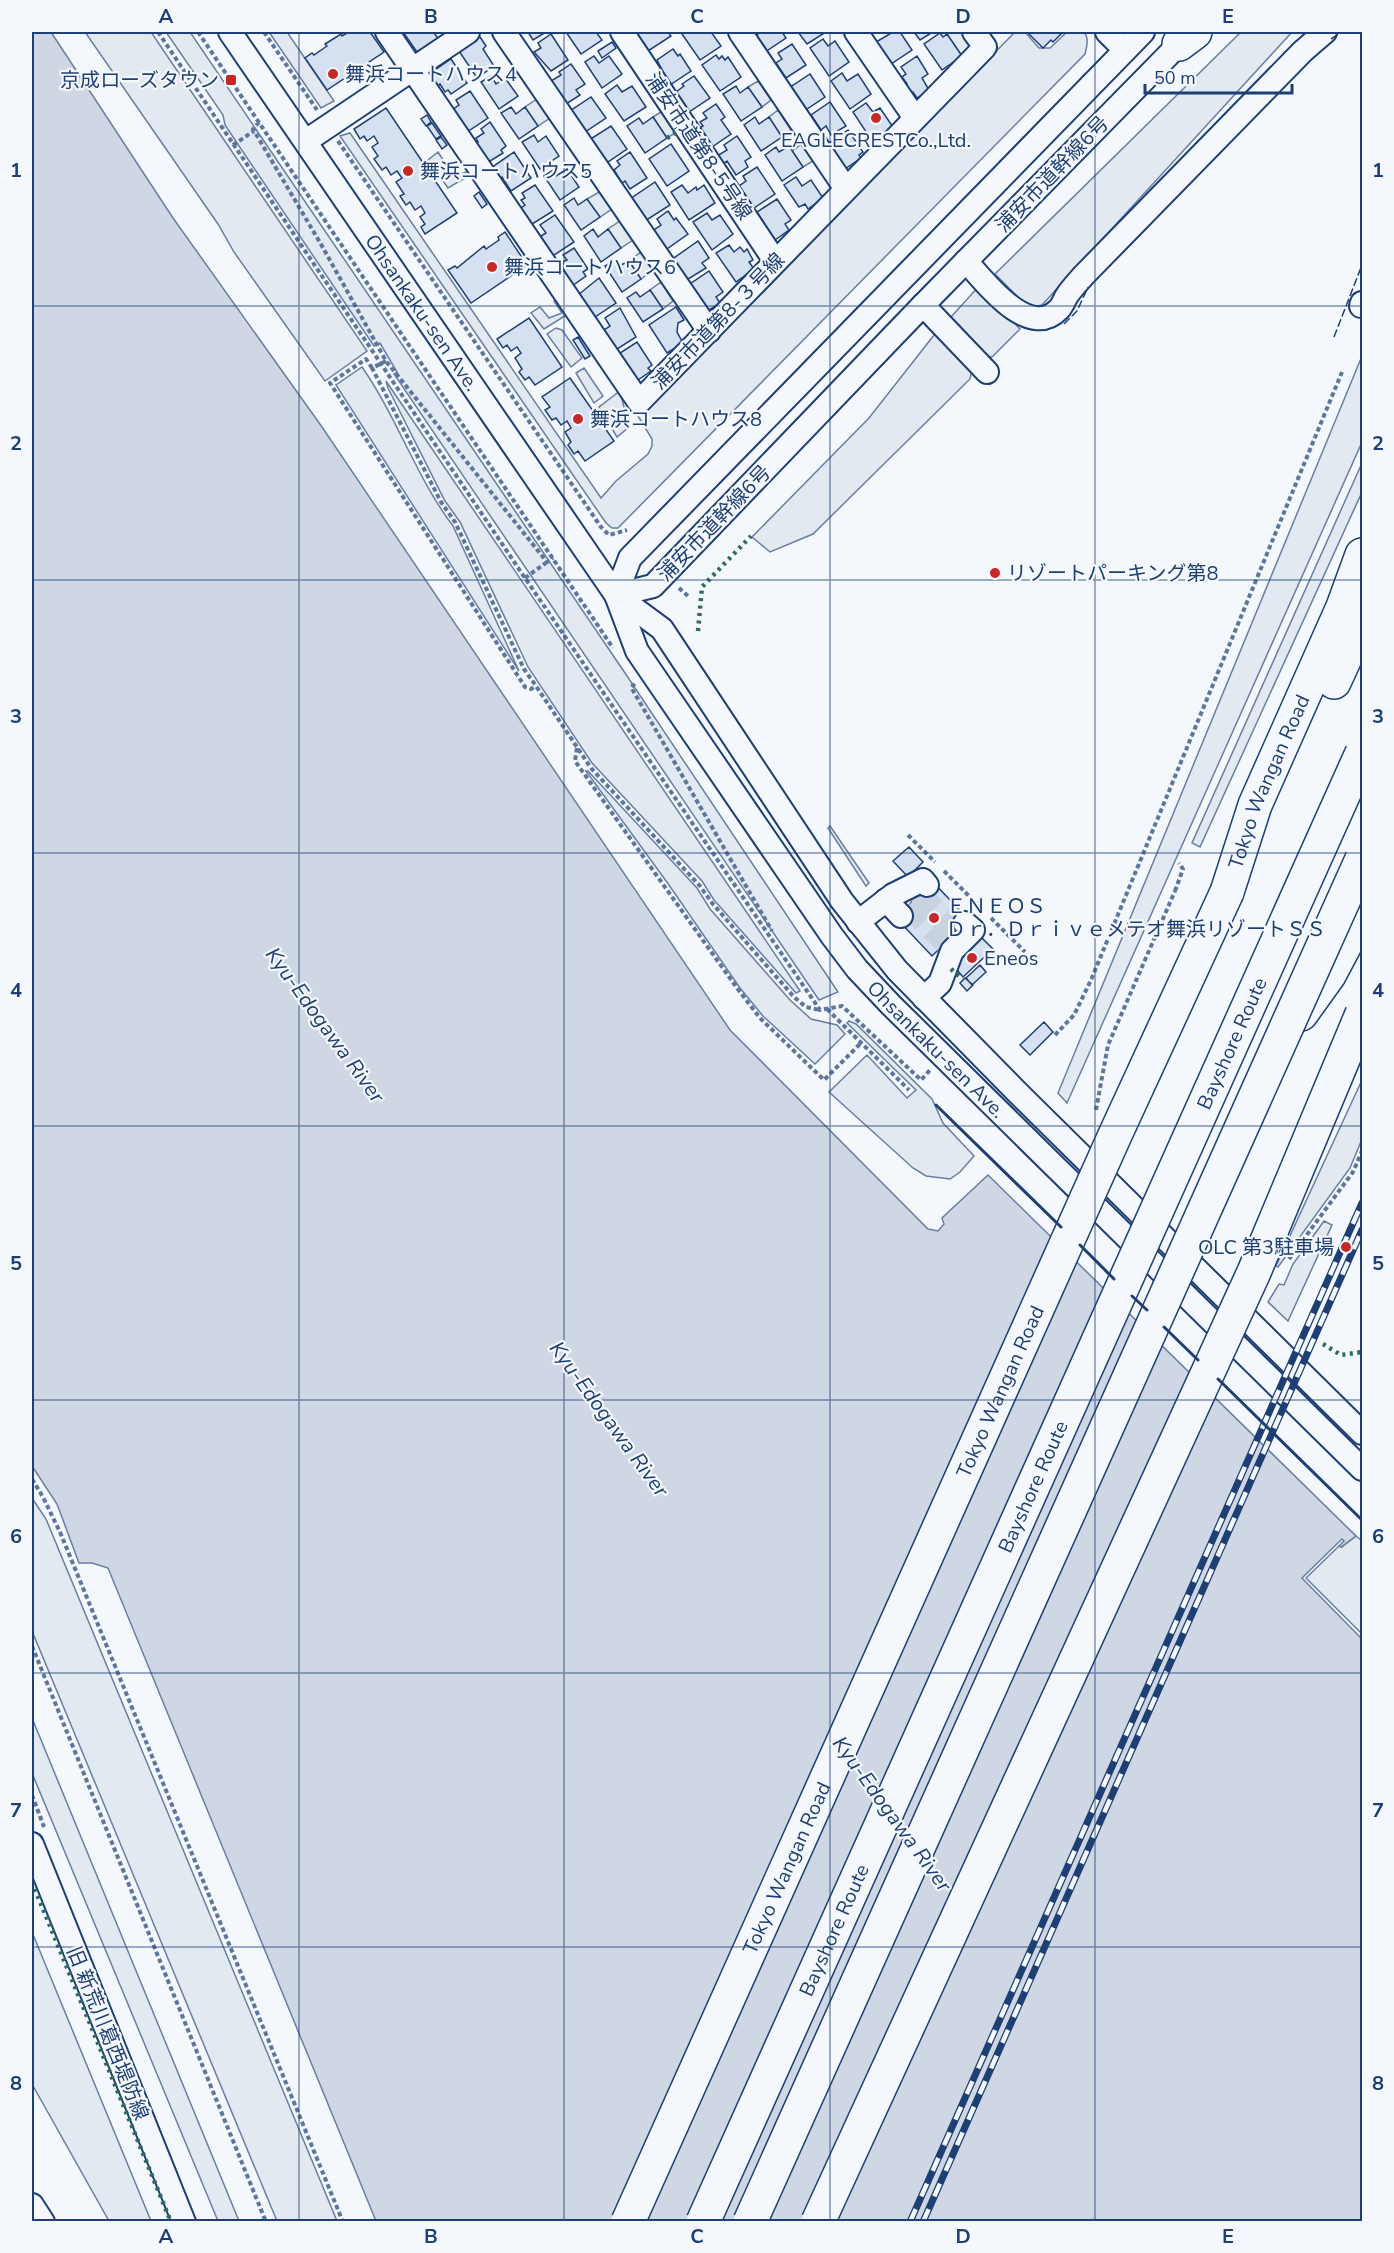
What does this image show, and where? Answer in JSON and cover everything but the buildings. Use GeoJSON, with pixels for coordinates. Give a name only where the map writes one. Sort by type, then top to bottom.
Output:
{"type":"FeatureCollection","features":[{"type":"Feature","properties":{"kind":"highway","name":"Tokyo Wangan Road"},"geometry":{"type":"LineString","coordinates":[[628,2222],[1100,1167],[1227,892],[1255,805],[1343,607],[1362,555]]}},
{"type":"Feature","properties":{"kind":"highway"},"geometry":{"type":"LineString","coordinates":[[1227,892],[1271,812],[1362,621]]}},
{"type":"Feature","properties":{"kind":"highway","name":"Bayshore Route"},"geometry":{"type":"LineString","coordinates":[[703,2222],[1362,753]]}},
{"type":"Feature","properties":{"kind":"highway"},"geometry":{"type":"LineString","coordinates":[[750,2222],[1362,859]]}},
{"type":"Feature","properties":{"kind":"highway"},"geometry":{"type":"LineString","coordinates":[[1276,1050],[1329,975],[1362,913]]}},
{"type":"Feature","properties":{"kind":"highway"},"geometry":{"type":"LineString","coordinates":[[818,2222],[1254,1272],[1362,1014]]}},
{"type":"Feature","properties":{"kind":"street","name":"Ohsankaku-sen Ave."},"geometry":{"type":"LineString","coordinates":[[230,32],[616,595],[637,651],[755,826],[856,969],[1362,1469]]}},
{"type":"Feature","properties":{"kind":"street","name":"浦安市道第8-３号線"},"geometry":{"type":"LineString","coordinates":[[387,32],[639,402],[915,118],[979,39]]}},
{"type":"Feature","properties":{"kind":"street"},"geometry":{"type":"LineString","coordinates":[[306,141],[468,32]]}},
{"type":"Feature","properties":{"kind":"street"},"geometry":{"type":"LineString","coordinates":[[504,32],[709,332]]}},
{"type":"Feature","properties":{"kind":"street","name":"浦安市道第8-5号線"},"geometry":{"type":"LineString","coordinates":[[622,32],[775,261]]}},
{"type":"Feature","properties":{"kind":"street"},"geometry":{"type":"LineString","coordinates":[[740,32],[846,189]]}},
{"type":"Feature","properties":{"kind":"street"},"geometry":{"type":"LineString","coordinates":[[856,32],[915,118]]}},
{"type":"Feature","properties":{"kind":"street"},"geometry":{"type":"LineString","coordinates":[[1107,32],[1125,51]]}},
{"type":"Feature","properties":{"kind":"street","name":"浦安市道幹線6号"},"geometry":{"type":"LineString","coordinates":[[616,595],[630,558],[1143,32]]}},
{"type":"Feature","properties":{"kind":"street"},"geometry":{"type":"LineString","coordinates":[[966,261],[1019,314],[1034,318],[1048,317],[1060,309],[1084,275],[1303,51],[1326,32]]}},
{"type":"Feature","properties":{"kind":"street","name":"浦安市道幹線6号"},"geometry":{"type":"LineString","coordinates":[[616,595],[653,586],[922,305],[1189,36]]}},
{"type":"Feature","properties":{"kind":"street"},"geometry":{"type":"LineString","coordinates":[[922,305],[987,372]]}},
{"type":"Feature","properties":{"kind":"street","name":"Ohsankaku-sen Ave."},"geometry":{"type":"LineString","coordinates":[[616,595],[662,629],[858,922],[897,970],[1026,1101],[1360,1427]]}},
{"type":"Feature","properties":{"kind":"street"},"geometry":{"type":"LineString","coordinates":[[858,922],[907,897]]}},
{"type":"Feature","properties":{"kind":"street"},"geometry":{"type":"LineString","coordinates":[[924,998],[940,983],[952,943]]}},
{"type":"Feature","properties":{"kind":"street"},"geometry":{"type":"LineString","coordinates":[[1335,1443],[1360,1427]]}},
{"type":"Feature","properties":{"kind":"street","name":"旧 新荒川葛西堤防線"},"geometry":{"type":"LineString","coordinates":[[32,1844],[184,2222]]}},
{"type":"Feature","properties":{"kind":"street"},"geometry":{"type":"LineString","coordinates":[[32,2205],[43,2222]]}},
{"type":"Feature","properties":{"kind":"path"},"geometry":{"type":"LineString","coordinates":[[158,32],[380,364],[820,1010]]}},
{"type":"Feature","properties":{"kind":"path"},"geometry":{"type":"LineString","coordinates":[[198,32],[571,587]]}},
{"type":"Feature","properties":{"kind":"path"},"geometry":{"type":"LineString","coordinates":[[233,145],[254,131],[253,129],[259,122]]}},
{"type":"Feature","properties":{"kind":"path"},"geometry":{"type":"LineString","coordinates":[[254,131],[386,361],[547,562]]}},
{"type":"Feature","properties":{"kind":"path"},"geometry":{"type":"LineString","coordinates":[[536,686],[531,689],[525,687],[330,383],[366,359],[441,502],[456,522],[524,669],[536,686],[591,768],[700,886],[712,903],[794,997],[806,1007],[820,1010],[842,1006],[921,1080],[931,1070]]}},
{"type":"Feature","properties":{"kind":"path"},"geometry":{"type":"LineString","coordinates":[[372,368],[386,361]]}},
{"type":"Feature","properties":{"kind":"path"},"geometry":{"type":"LineString","coordinates":[[1055,1035],[1074,1015],[1091,980],[1342,372]]}},
{"type":"Feature","properties":{"kind":"path"},"geometry":{"type":"LineString","coordinates":[[525,578],[553,558]]}},
{"type":"Feature","properties":{"kind":"path"},"geometry":{"type":"LineString","coordinates":[[636,683],[631,687],[772,931]]}},
{"type":"Feature","properties":{"kind":"path"},"geometry":{"type":"LineString","coordinates":[[577,748],[575,761],[760,1018],[824,1080],[861,1043]]}},
{"type":"Feature","properties":{"kind":"path"},"geometry":{"type":"LineString","coordinates":[[908,835],[1025,952]]}},
{"type":"Feature","properties":{"kind":"path"},"geometry":{"type":"LineString","coordinates":[[1175,891],[1183,869],[1179,863]]}},
{"type":"Feature","properties":{"kind":"path"},"geometry":{"type":"LineString","coordinates":[[826,1009],[909,1090]]}},
{"type":"Feature","properties":{"kind":"path"},"geometry":{"type":"LineString","coordinates":[[32,1479],[60,1532],[343,2222]]}},
{"type":"Feature","properties":{"kind":"path"},"geometry":{"type":"LineString","coordinates":[[32,1646],[266,2222]]}},
{"type":"Feature","properties":{"kind":"shaded area"},"geometry":{"type":"Polygon","coordinates":[[[85,32],[151,32],[367,351],[325,381],[234,252],[218,224],[85,32]]]}},
{"type":"Feature","properties":{"kind":"shaded area"},"geometry":{"type":"Polygon","coordinates":[[[166,32],[190,32],[625,673],[838,992],[819,1000],[394,374],[397,372],[380,343],[374,346],[225,125],[223,115],[166,32]]]}},
{"type":"Feature","properties":{"kind":"shaded area"},"geometry":{"type":"Polygon","coordinates":[[[269,32],[287,32],[334,101],[321,108],[269,32]]]}},
{"type":"Feature","properties":{"kind":"shaded area"},"geometry":{"type":"Polygon","coordinates":[[[961,32],[969,43],[968,50],[962,56],[947,34],[961,32]]]}},
{"type":"Feature","properties":{"kind":"shaded area"},"geometry":{"type":"Polygon","coordinates":[[[1015,32],[1025,32],[1039,48],[1050,48],[1067,32],[1084,32],[1087,39],[1085,54],[618,528],[612,528],[606,523],[340,136],[350,133],[601,498],[616,481],[648,454],[652,446],[652,439],[638,416],[1015,32]]]}},
{"type":"Feature","properties":{"kind":"shaded area"},"geometry":{"type":"Polygon","coordinates":[[[1241,32],[1292,32],[1042,305],[1033,307],[1022,301],[995,274],[1241,32]]]}},
{"type":"Feature","properties":{"kind":"shaded area"},"geometry":{"type":"Polygon","coordinates":[[[758,81],[771,100],[762,107],[748,87],[758,81]]]}},
{"type":"Feature","properties":{"kind":"shaded area"},"geometry":{"type":"Polygon","coordinates":[[[537,99],[550,118],[538,126],[525,107],[537,99]]]}},
{"type":"Feature","properties":{"kind":"shaded area"},"geometry":{"type":"Polygon","coordinates":[[[664,110],[677,132],[667,138],[653,117],[664,110]]]}},
{"type":"Feature","properties":{"kind":"shaded area"},"geometry":{"type":"Polygon","coordinates":[[[778,110],[791,130],[782,137],[769,117],[778,110]]]}},
{"type":"Feature","properties":{"kind":"shaded area"},"geometry":{"type":"Polygon","coordinates":[[[802,144],[813,161],[803,167],[792,151],[802,144]]]}},
{"type":"Feature","properties":{"kind":"shaded area"},"geometry":{"type":"Polygon","coordinates":[[[438,152],[454,177],[471,170],[472,174],[448,188],[428,160],[438,152]]]}},
{"type":"Feature","properties":{"kind":"shaded area"},"geometry":{"type":"Polygon","coordinates":[[[601,191],[612,209],[600,217],[587,199],[601,191]]]}},
{"type":"Feature","properties":{"kind":"shaded area"},"geometry":{"type":"Polygon","coordinates":[[[620,221],[633,240],[621,248],[608,229],[620,221]]]}},
{"type":"Feature","properties":{"kind":"shaded area"},"geometry":{"type":"Polygon","coordinates":[[[641,252],[653,270],[641,279],[629,261],[641,252]]]}},
{"type":"Feature","properties":{"kind":"shaded area"},"geometry":{"type":"Polygon","coordinates":[[[661,282],[673,301],[663,309],[650,290],[661,282]]]}},
{"type":"Feature","properties":{"kind":"shaded area"},"geometry":{"type":"Polygon","coordinates":[[[979,286],[1020,329],[992,357],[984,356],[951,317],[979,286]]]}},
{"type":"Feature","properties":{"kind":"shaded area"},"geometry":{"type":"Polygon","coordinates":[[[557,299],[568,314],[544,329],[531,313],[540,307],[549,318],[562,313],[554,301],[557,299]]]}},
{"type":"Feature","properties":{"kind":"shaded area"},"geometry":{"type":"Polygon","coordinates":[[[556,328],[562,330],[582,358],[571,367],[547,334],[556,328]]]}},
{"type":"Feature","properties":{"kind":"shaded area"},"geometry":{"type":"Polygon","coordinates":[[[938,330],[972,369],[970,379],[813,534],[770,552],[752,537],[869,418],[938,330]]]}},
{"type":"Feature","properties":{"kind":"shaded area"},"geometry":{"type":"Polygon","coordinates":[[[1362,356],[1362,442],[1067,1103],[1058,1093],[1362,356]]]}},
{"type":"Feature","properties":{"kind":"shaded area"},"geometry":{"type":"Polygon","coordinates":[[[362,367],[386,406],[428,488],[453,526],[519,671],[336,385],[362,367]]]}},
{"type":"Feature","properties":{"kind":"shaded area"},"geometry":{"type":"Polygon","coordinates":[[[584,368],[603,396],[594,403],[576,373],[584,368]]]}},
{"type":"Feature","properties":{"kind":"shaded area"},"geometry":{"type":"Polygon","coordinates":[[[386,381],[800,991],[796,993],[714,900],[702,881],[592,763],[528,667],[460,522],[445,501],[386,381]]]}},
{"type":"Feature","properties":{"kind":"shaded area"},"geometry":{"type":"Polygon","coordinates":[[[620,391],[629,427],[617,437],[599,407],[620,391]]]}},
{"type":"Feature","properties":{"kind":"shaded area"},"geometry":{"type":"Polygon","coordinates":[[[1362,463],[1362,492],[1200,847],[1192,843],[1362,463]]]}},
{"type":"Feature","properties":{"kind":"shaded area"},"geometry":{"type":"Polygon","coordinates":[[[586,771],[697,888],[710,909],[790,1000],[811,1019],[837,1025],[845,1034],[815,1064],[763,1016],[740,988],[586,771]]]}},
{"type":"Feature","properties":{"kind":"shaded area"},"geometry":{"type":"Polygon","coordinates":[[[830,826],[869,883],[866,886],[828,828],[830,826]]]}},
{"type":"Feature","properties":{"kind":"shaded area"},"geometry":{"type":"Polygon","coordinates":[[[849,1021],[856,1024],[932,1099],[943,1123],[974,1156],[960,1172],[950,1179],[926,1176],[913,1168],[829,1092],[867,1055],[907,1098],[916,1090],[847,1023],[849,1021]]]}},
{"type":"Feature","properties":{"kind":"shaded area"},"geometry":{"type":"Polygon","coordinates":[[[1362,1080],[1362,1139],[1350,1168],[1278,1267],[1276,1266],[1362,1080]]]}},
{"type":"Feature","properties":{"kind":"shaded area"},"geometry":{"type":"Polygon","coordinates":[[[1324,1221],[1332,1225],[1288,1321],[1268,1302],[1279,1284],[1284,1285],[1293,1264],[1324,1221]]]}},
{"type":"Feature","properties":{"kind":"shaded area"},"geometry":{"type":"Polygon","coordinates":[[[32,1498],[46,1519],[337,2221],[277,2221],[32,1631],[32,1498]]]}},
{"type":"Feature","properties":{"kind":"shaded area"},"geometry":{"type":"Polygon","coordinates":[[[1356,1536],[1362,1541],[1362,1634],[1306,1578],[1339,1546],[1342,1547],[1356,1536]]]}},
{"type":"Feature","properties":{"kind":"shaded area"},"geometry":{"type":"Polygon","coordinates":[[[32,1718],[239,2221],[218,2221],[32,1773],[32,1718]]]}},
{"type":"Feature","properties":{"kind":"shaded area"},"geometry":{"type":"Polygon","coordinates":[[[32,1932],[151,2221],[109,2221],[32,2084],[32,1932]]]}},
{"type":"Feature","properties":{"kind":"water","name":"Kyu-Edogawa River"},"geometry":{"type":"Polygon","coordinates":[[[32,32],[51,32],[173,218],[322,427],[730,1030],[928,1229],[938,1231],[944,1224],[942,1218],[988,1175],[1356,1536],[1341,1547],[1339,1546],[1344,1541],[1342,1539],[1302,1578],[1362,1639],[1362,2221],[376,2221],[108,1568],[92,1563],[79,1563],[57,1504],[32,1466],[32,32]]]}},
{"type":"Feature","properties":{"kind":"tunnel"},"geometry":{"type":"LineString","coordinates":[[919,893],[957,932]]}},
{"type":"Feature","properties":{"kind":"tunnel"},"geometry":{"type":"LineString","coordinates":[[908,906],[945,943]]}},
{"type":"Feature","properties":{"kind":"railway"},"geometry":{"type":"LineString","coordinates":[[910,2222],[1362,1203]]}},
{"type":"Feature","properties":{"kind":"railway"},"geometry":{"type":"LineString","coordinates":[[923,2222],[1362,1230]]}},
{"type":"Feature","properties":{"kind":"hedge"},"geometry":{"type":"LineString","coordinates":[[667,138],[677,132],[675,128]]}},
{"type":"Feature","properties":{"kind":"hedge"},"geometry":{"type":"LineString","coordinates":[[698,631],[702,587],[751,536]]}},
{"type":"Feature","properties":{"kind":"hedge"},"geometry":{"type":"LineString","coordinates":[[951,969],[961,978]]}},
{"type":"Feature","properties":{"kind":"hedge"},"geometry":{"type":"LineString","coordinates":[[1323,1344],[1341,1355],[1362,1352]]}},
{"type":"Feature","properties":{"kind":"hedge"},"geometry":{"type":"LineString","coordinates":[[32,1882],[171,2222]]}},
{"type":"Feature","properties":{"kind":"fence"},"geometry":{"type":"LineString","coordinates":[[1331,39],[1342,32]]}},
{"type":"Feature","properties":{"kind":"fence"},"geometry":{"type":"LineString","coordinates":[[1334,337],[1362,265]]}},
{"type":"Feature","properties":{"kind":"fence"},"geometry":{"type":"LineString","coordinates":[[1064,324],[1077,311],[1088,287]]}},
{"type":"Feature","properties":{"kind":"wall"},"geometry":{"type":"LineString","coordinates":[[936,1105],[1061,1227]]}},
{"type":"Feature","properties":{"kind":"wall"},"geometry":{"type":"LineString","coordinates":[[1080,1245],[1114,1279]]}},
{"type":"Feature","properties":{"kind":"wall"},"geometry":{"type":"LineString","coordinates":[[1132,1296],[1147,1310]]}},
{"type":"Feature","properties":{"kind":"wall"},"geometry":{"type":"LineString","coordinates":[[1164,1327],[1198,1360]]}},
{"type":"Feature","properties":{"kind":"wall"},"geometry":{"type":"LineString","coordinates":[[1218,1379],[1362,1520]]}},
{"type":"Feature","properties":{"kind":"place","name":"舞浜コートハウス4"},"geometry":{"type":"Point","coordinates":[333,74]}},
{"type":"Feature","properties":{"kind":"place","name":"京成ローズタウン"},"geometry":{"type":"Point","coordinates":[231,80]}},
{"type":"Feature","properties":{"kind":"place","name":"EAGLECRESTCo.,Ltd."},"geometry":{"type":"Point","coordinates":[876,118]}},
{"type":"Feature","properties":{"kind":"place","name":"舞浜コートハウス5"},"geometry":{"type":"Point","coordinates":[408,171]}},
{"type":"Feature","properties":{"kind":"place","name":"舞浜コートハウス6"},"geometry":{"type":"Point","coordinates":[492,267]}},
{"type":"Feature","properties":{"kind":"place","name":"舞浜コートハウス8"},"geometry":{"type":"Point","coordinates":[578,419]}},
{"type":"Feature","properties":{"kind":"place","name":"リゾートパーキング第8"},"geometry":{"type":"Point","coordinates":[995,573]}},
{"type":"Feature","properties":{"kind":"place","name":"ＥＮＥＯＳ Ｄｒ．Ｄｒｉｖｅメテオ舞浜リゾートＳＳ"},"geometry":{"type":"Point","coordinates":[934,918]}},
{"type":"Feature","properties":{"kind":"place","name":"Eneos"},"geometry":{"type":"Point","coordinates":[972,958]}},
{"type":"Feature","properties":{"kind":"place","name":"OLC 第3駐車場"},"geometry":{"type":"Point","coordinates":[1346,1247]}}]}
